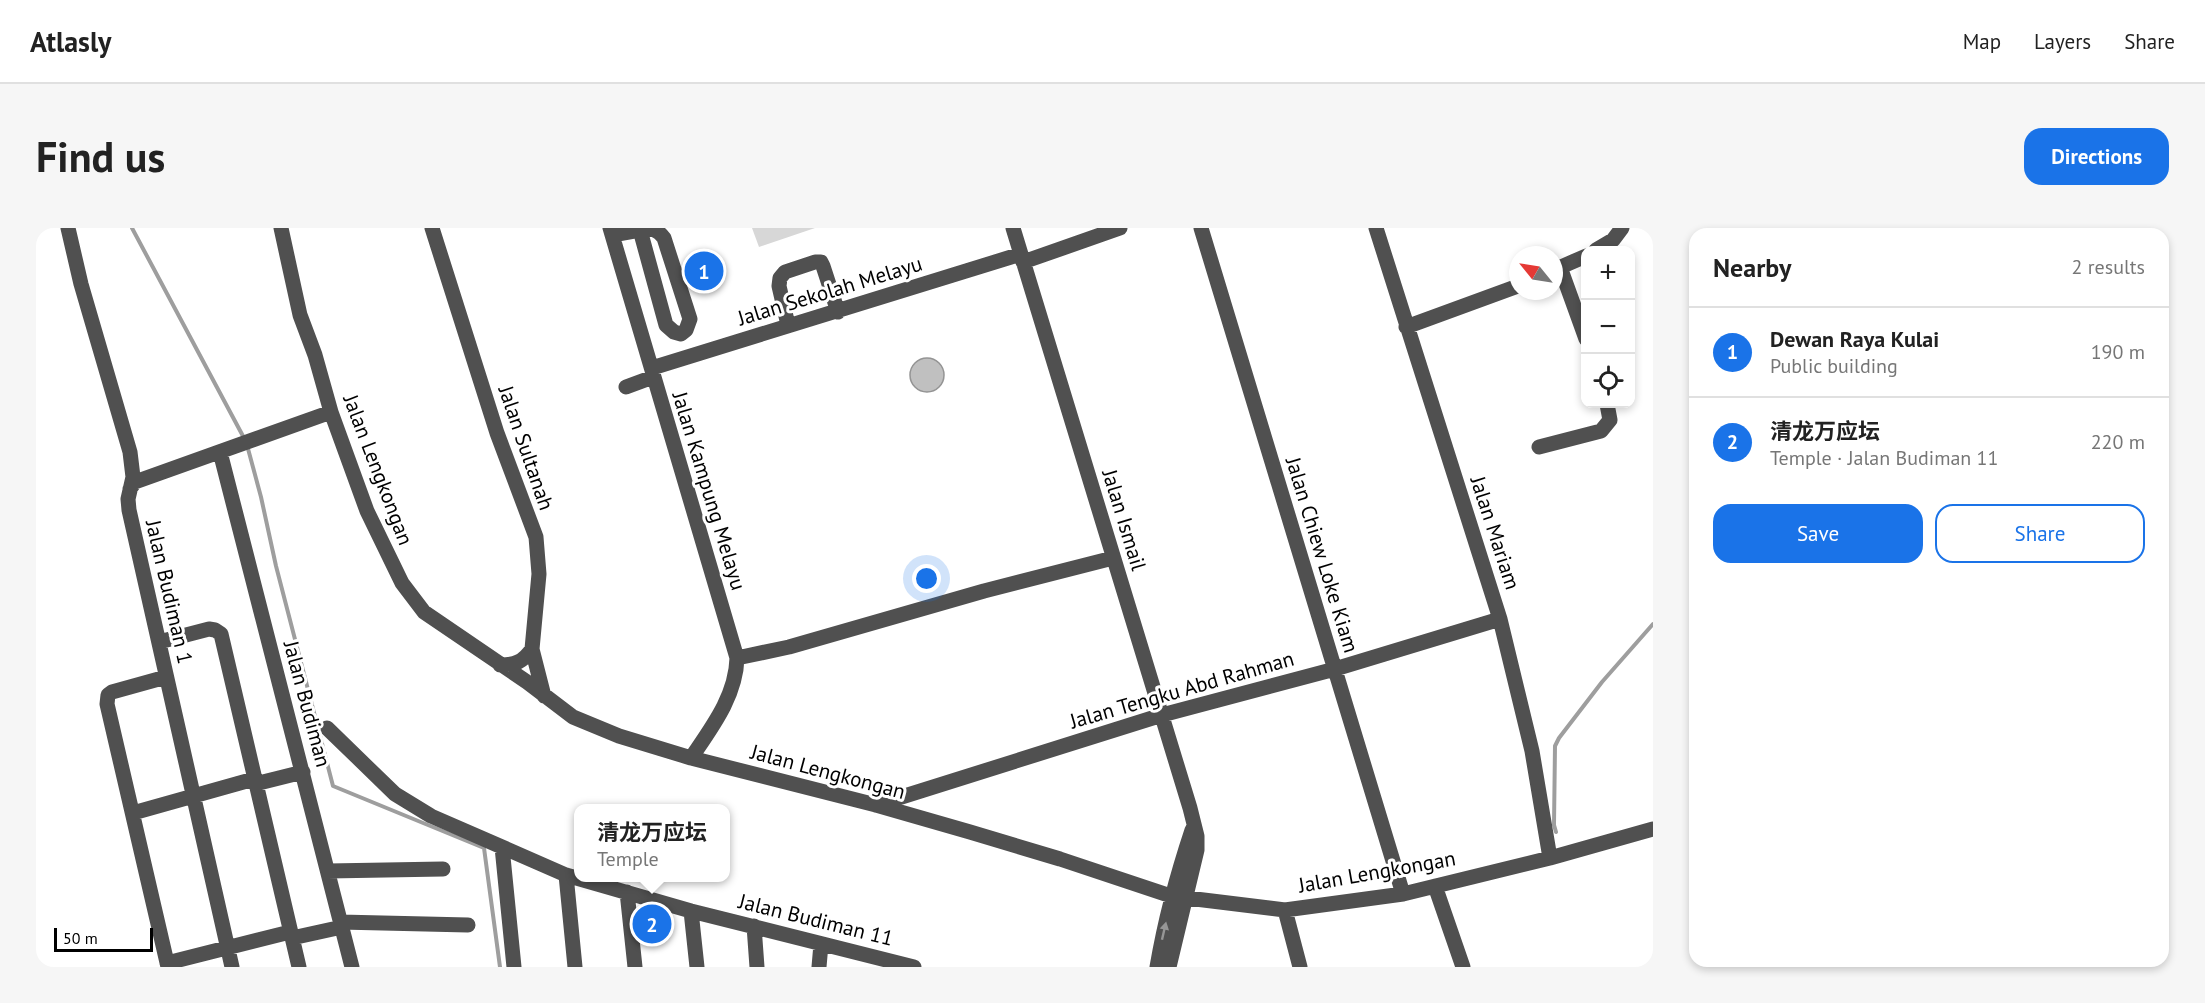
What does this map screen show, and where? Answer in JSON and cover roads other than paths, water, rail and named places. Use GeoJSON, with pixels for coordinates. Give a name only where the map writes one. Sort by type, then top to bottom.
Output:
{"type":"FeatureCollection","features":[{"type":"Feature","properties":{"kind":"street","name":"Jalan Budiman 1"},"geometry":{"type":"LineString","coordinates":[[68,228],[81,284],[130,452],[133,477],[129,510],[232,967]]}},
{"type":"Feature","properties":{"kind":"street","name":"Jalan Lengkongan"},"geometry":{"type":"LineString","coordinates":[[281,228],[300,315],[315,355],[331,412],[367,511],[402,583],[424,612],[527,682],[573,717],[619,736],[691,758],[876,805],[1060,859],[1178,897],[1285,910],[1403,894],[1550,858],[1653,829]]}},
{"type":"Feature","properties":{"kind":"street","name":"Jalan Sultanah"},"geometry":{"type":"LineString","coordinates":[[432,228],[498,433],[536,537],[539,574],[532,649],[544,696]]}},
{"type":"Feature","properties":{"kind":"street"},"geometry":{"type":"LineString","coordinates":[[611,232],[651,228],[658,230],[664,238],[690,320],[686,330],[681,334],[674,332],[666,325],[640,230]]}},
{"type":"Feature","properties":{"kind":"street","name":"Jalan Ismail"},"geometry":{"type":"LineString","coordinates":[[1013,228],[1194,824],[1181,861],[1169,967]]}},
{"type":"Feature","properties":{"kind":"street","name":"Jalan Sekolah Melayu"},"geometry":{"type":"LineString","coordinates":[[626,387],[653,373],[788,325],[1120,228]]}},
{"type":"Feature","properties":{"kind":"street","name":"Jalan Chiew Loke Kiam"},"geometry":{"type":"LineString","coordinates":[[1201,228],[1403,894]]}},
{"type":"Feature","properties":{"kind":"street","name":"Jalan Mariam"},"geometry":{"type":"LineString","coordinates":[[1376,228],[1500,619],[1532,751],[1550,858]]}},
{"type":"Feature","properties":{"kind":"street"},"geometry":{"type":"LineString","coordinates":[[1603,246],[1613,240],[1622,228]]}},
{"type":"Feature","properties":{"kind":"street","name":"Jalan Kampung Melayu"},"geometry":{"type":"LineString","coordinates":[[611,232],[737,658],[737,675],[728,697],[691,758]]}},
{"type":"Feature","properties":{"kind":"street"},"geometry":{"type":"LineString","coordinates":[[1563,266],[1581,257]]}},
{"type":"Feature","properties":{"kind":"street"},"geometry":{"type":"LineString","coordinates":[[788,325],[778,286],[780,278],[785,272],[816,262],[821,262],[824,266],[838,312]]}},
{"type":"Feature","properties":{"kind":"street"},"geometry":{"type":"LineString","coordinates":[[1563,283],[1581,327]]}},
{"type":"Feature","properties":{"kind":"street"},"geometry":{"type":"LineString","coordinates":[[1406,327],[1509,289]]}},
{"type":"Feature","properties":{"kind":"street"},"geometry":{"type":"LineString","coordinates":[[1539,447],[1601,431],[1610,420],[1608,408]]}},
{"type":"Feature","properties":{"kind":"street"},"geometry":{"type":"LineString","coordinates":[[130,489],[135,482],[331,412]]}},
{"type":"Feature","properties":{"kind":"street","name":"Jalan Budiman"},"geometry":{"type":"LineString","coordinates":[[220,452],[352,967]]}},
{"type":"Feature","properties":{"kind":"street"},"geometry":{"type":"LineString","coordinates":[[737,658],[789,647],[984,591],[1113,558]]}},
{"type":"Feature","properties":{"kind":"street","name":"Jalan Tengku Abd Rahman"},"geometry":{"type":"LineString","coordinates":[[876,805],[1162,715],[1335,669],[1500,619]]}},
{"type":"Feature","properties":{"kind":"street"},"geometry":{"type":"LineString","coordinates":[[159,642],[209,629],[221,634],[298,967]]}},
{"type":"Feature","properties":{"kind":"street"},"geometry":{"type":"LineString","coordinates":[[500,664],[518,663],[532,649]]}},
{"type":"Feature","properties":{"kind":"street"},"geometry":{"type":"LineString","coordinates":[[166,677],[112,692],[107,698],[168,965],[228,948],[341,925],[468,925]]}},
{"type":"Feature","properties":{"kind":"street","name":"Jalan Budiman 11"},"geometry":{"type":"LineString","coordinates":[[327,728],[395,794],[431,816],[574,877]]}},
{"type":"Feature","properties":{"kind":"street"},"geometry":{"type":"LineString","coordinates":[[133,813],[254,781],[303,772]]}},
{"type":"Feature","properties":{"kind":"street"},"geometry":{"type":"LineString","coordinates":[[502,847],[514,967]]}},
{"type":"Feature","properties":{"kind":"street"},"geometry":{"type":"LineString","coordinates":[[328,871],[443,868]]}},
{"type":"Feature","properties":{"kind":"street"},"geometry":{"type":"LineString","coordinates":[[566,875],[574,967]]}},
{"type":"Feature","properties":{"kind":"street","name":"Jalan Budiman 11"},"geometry":{"type":"LineString","coordinates":[[591,882],[691,911],[914,967]]}},
{"type":"Feature","properties":{"kind":"street"},"geometry":{"type":"LineString","coordinates":[[1435,886],[1463,967]]}},
{"type":"Feature","properties":{"kind":"street"},"geometry":{"type":"LineString","coordinates":[[627,892],[635,967]]}},
{"type":"Feature","properties":{"kind":"street","name":"Jalan Ismail"},"geometry":{"type":"LineString","coordinates":[[1157,967],[1178,897]]}},
{"type":"Feature","properties":{"kind":"street"},"geometry":{"type":"LineString","coordinates":[[1285,910],[1300,967]]}},
{"type":"Feature","properties":{"kind":"street"},"geometry":{"type":"LineString","coordinates":[[691,911],[697,967]]}},
{"type":"Feature","properties":{"kind":"street"},"geometry":{"type":"LineString","coordinates":[[754,926],[757,967]]}},
{"type":"Feature","properties":{"kind":"street"},"geometry":{"type":"LineString","coordinates":[[819,967],[821,944]]}},
{"type":"Feature","properties":{"kind":"waterway"},"geometry":{"type":"LineString","coordinates":[[132,228],[244,438]]}},
{"type":"Feature","properties":{"kind":"waterway"},"geometry":{"type":"LineString","coordinates":[[247,445],[333,786],[484,848],[500,967]]}},
{"type":"Feature","properties":{"kind":"waterway"},"geometry":{"type":"LineString","coordinates":[[1556,832],[1554,825],[1555,746],[1602,682],[1653,624]]}},
{"type":"Feature","properties":{"kind":"place","name":"Dewan Raya Kulai"},"geometry":{"type":"Point","coordinates":[704,271]}},
{"type":"Feature","properties":{"kind":"place","name":"清龙万应坛"},"geometry":{"type":"Point","coordinates":[652,924]}}]}
